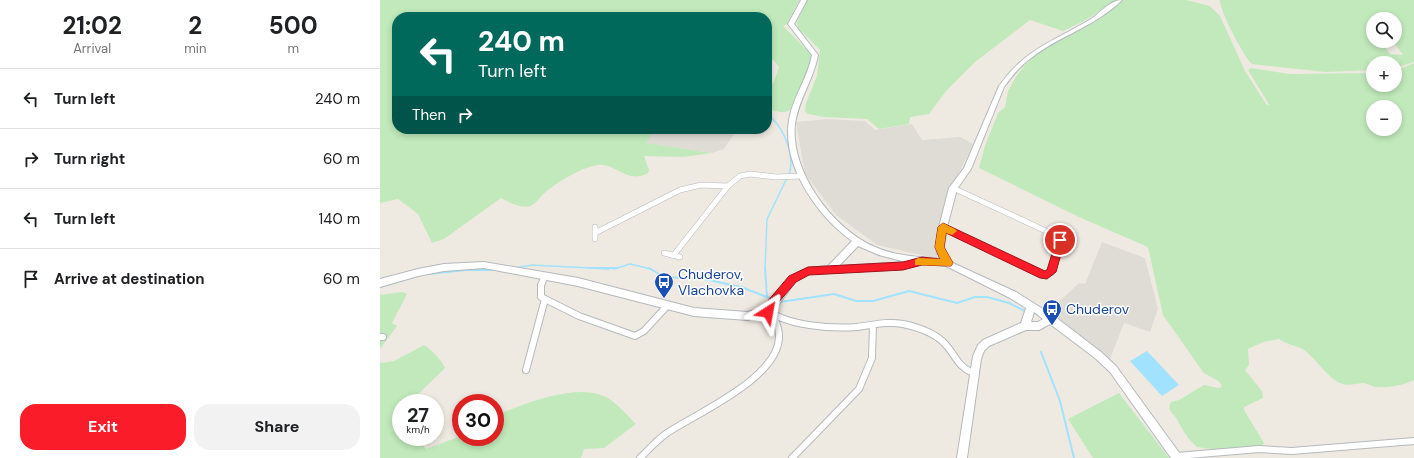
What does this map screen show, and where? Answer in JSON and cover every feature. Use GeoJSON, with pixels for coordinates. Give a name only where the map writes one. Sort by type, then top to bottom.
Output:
{"type":"FeatureCollection","features":[{"type":"Feature","properties":{"kind":"street"},"geometry":{"type":"LineString","coordinates":[[804,0],[792,24],[815,54],[812,70],[792,123],[794,145],[801,176],[823,207],[840,226],[857,241],[873,250],[922,261],[948,263]]}},
{"type":"Feature","properties":{"kind":"street"},"geometry":{"type":"LineString","coordinates":[[1052,319],[1031,319],[948,263],[941,253],[940,247],[943,227],[953,188],[967,169],[1001,87],[1014,69],[1029,55],[1068,32],[1090,22],[1119,0]]}},
{"type":"Feature","properties":{"kind":"street"},"geometry":{"type":"LineString","coordinates":[[673,256],[728,186],[738,177],[749,173],[776,177],[801,176]]}},
{"type":"Feature","properties":{"kind":"street"},"geometry":{"type":"LineString","coordinates":[[595,233],[680,190],[701,186],[728,186]]}},
{"type":"Feature","properties":{"kind":"street"},"geometry":{"type":"LineString","coordinates":[[943,227],[1044,275],[1051,272],[1060,243],[1059,237],[953,188]]}},
{"type":"Feature","properties":{"kind":"street"},"geometry":{"type":"LineString","coordinates":[[831,270],[857,241]]}},
{"type":"Feature","properties":{"kind":"street"},"geometry":{"type":"LineString","coordinates":[[664,253],[680,257]]}},
{"type":"Feature","properties":{"kind":"street"},"geometry":{"type":"LineString","coordinates":[[380,283],[436,268],[468,264],[578,282],[667,306],[710,315],[747,316],[758,314],[772,304],[793,279],[808,271],[903,266],[922,261]]}},
{"type":"Feature","properties":{"kind":"street"},"geometry":{"type":"LineString","coordinates":[[545,276],[540,285],[539,293],[541,297],[579,316],[635,336],[644,331],[667,306]]}},
{"type":"Feature","properties":{"kind":"street"},"geometry":{"type":"LineString","coordinates":[[526,370],[545,299]]}},
{"type":"Feature","properties":{"kind":"street"},"geometry":{"type":"LineString","coordinates":[[640,458],[654,443],[671,430],[721,402],[757,375],[772,360],[781,332],[774,317],[772,304]]}},
{"type":"Feature","properties":{"kind":"street"},"geometry":{"type":"LineString","coordinates":[[774,317],[784,320],[837,327],[896,322],[925,332],[944,343],[959,365],[973,373]]}},
{"type":"Feature","properties":{"kind":"street"},"geometry":{"type":"LineString","coordinates":[[962,458],[973,373],[976,359],[981,348],[1031,319],[1052,319],[1098,355],[1113,369],[1178,457],[1259,449],[1292,451],[1414,441]]}},
{"type":"Feature","properties":{"kind":"street"},"geometry":{"type":"LineString","coordinates":[[792,458],[859,389],[872,365],[874,352],[873,325]]}},
{"type":"Feature","properties":{"kind":"shaded area"},"geometry":{"type":"Polygon","coordinates":[[[827,119],[865,121],[875,130],[912,124],[922,140],[960,137],[973,144],[945,203],[935,244],[938,259],[877,245],[836,215],[805,174],[796,122],[827,119]]]}},
{"type":"Feature","properties":{"kind":"shaded area"},"geometry":{"type":"Polygon","coordinates":[[[651,134],[734,134],[724,149],[712,153],[645,143],[651,134]]]}},
{"type":"Feature","properties":{"kind":"shaded area"},"geometry":{"type":"Polygon","coordinates":[[[1102,242],[1145,258],[1158,309],[1150,332],[1124,323],[1110,359],[1047,313],[1079,283],[1085,284],[1102,242]]]}},
{"type":"Feature","properties":{"kind":"green space"},"geometry":{"type":"Polygon","coordinates":[[[380,0],[799,0],[787,24],[783,26],[811,54],[812,59],[791,109],[786,112],[772,110],[772,85],[779,67],[773,59],[772,62],[772,12],[392,12],[392,134],[652,134],[646,143],[712,153],[683,157],[644,156],[649,170],[648,173],[641,176],[628,175],[604,165],[597,165],[571,175],[559,182],[530,206],[522,207],[501,198],[444,239],[432,243],[418,214],[398,199],[380,203],[380,0]]]}},
{"type":"Feature","properties":{"kind":"green space"},"geometry":{"type":"Polygon","coordinates":[[[807,0],[1116,0],[1084,21],[1063,31],[1030,20],[975,62],[947,90],[929,114],[910,117],[909,124],[879,129],[867,119],[824,117],[808,114],[805,111],[806,103],[817,76],[820,50],[798,28],[797,22],[807,0]]]}},
{"type":"Feature","properties":{"kind":"green space"},"geometry":{"type":"Polygon","coordinates":[[[1124,0],[1186,0],[1210,6],[1220,16],[1245,71],[1266,104],[1270,106],[1248,70],[1251,68],[1290,74],[1366,73],[1366,92],[1402,92],[1402,68],[1414,63],[1414,380],[1400,385],[1385,387],[1375,387],[1366,383],[1349,385],[1339,383],[1301,348],[1285,343],[1279,339],[1263,342],[1248,349],[1249,365],[1245,370],[1262,391],[1263,398],[1244,407],[1244,410],[1264,443],[1261,448],[1218,450],[1197,447],[1186,435],[1170,410],[1171,402],[1179,400],[1204,385],[1218,388],[1222,387],[1217,380],[1203,372],[1163,315],[1148,247],[1081,218],[979,168],[985,146],[998,113],[1005,107],[1008,91],[1017,75],[1034,56],[1061,39],[1097,21],[1124,0]]]}},
{"type":"Feature","properties":{"kind":"green space"},"geometry":{"type":"Polygon","coordinates":[[[1220,0],[1414,0],[1414,62],[1402,66],[1402,56],[1366,56],[1366,70],[1325,72],[1252,64],[1233,34],[1224,14],[1220,0]]]}},
{"type":"Feature","properties":{"kind":"green space"},"geometry":{"type":"Polygon","coordinates":[[[403,292],[407,294],[392,323],[397,326],[380,349],[380,295],[403,292]]]}},
{"type":"Feature","properties":{"kind":"green space"},"geometry":{"type":"Polygon","coordinates":[[[424,345],[436,355],[445,368],[418,394],[392,394],[392,446],[423,446],[426,449],[434,446],[444,446],[444,442],[452,439],[452,446],[504,446],[504,412],[534,401],[564,393],[579,392],[604,396],[636,424],[604,448],[584,449],[581,458],[380,458],[380,363],[394,361],[424,345]]]}},
{"type":"Feature","properties":{"kind":"green space"},"geometry":{"type":"Polygon","coordinates":[[[1119,393],[1169,458],[1093,458],[1068,419],[1119,393]]]}},
{"type":"Feature","properties":{"kind":"water"},"geometry":{"type":"Polygon","coordinates":[[[1147,351],[1179,385],[1162,396],[1130,361],[1147,351]]]}},
{"type":"Feature","properties":{"kind":"waterway"},"geometry":{"type":"LineString","coordinates":[[772,118],[777,123],[788,145],[791,160],[789,175]]}},
{"type":"Feature","properties":{"kind":"waterway"},"geometry":{"type":"LineString","coordinates":[[765,268],[767,219],[787,178]]}},
{"type":"Feature","properties":{"kind":"waterway"},"geometry":{"type":"LineString","coordinates":[[614,269],[630,264],[650,269]]}},
{"type":"Feature","properties":{"kind":"waterway"},"geometry":{"type":"LineString","coordinates":[[514,268],[532,265],[590,268]]}},
{"type":"Feature","properties":{"kind":"waterway"},"geometry":{"type":"LineString","coordinates":[[590,268],[617,268]]}},
{"type":"Feature","properties":{"kind":"waterway"},"geometry":{"type":"LineString","coordinates":[[590,268],[609,269]]}},
{"type":"Feature","properties":{"kind":"waterway"},"geometry":{"type":"LineString","coordinates":[[765,268],[767,297]]}},
{"type":"Feature","properties":{"kind":"waterway"},"geometry":{"type":"LineString","coordinates":[[650,269],[664,277],[704,279],[741,287],[772,299]]}},
{"type":"Feature","properties":{"kind":"waterway"},"geometry":{"type":"LineString","coordinates":[[428,274],[466,270],[496,270]]}},
{"type":"Feature","properties":{"kind":"waterway"},"geometry":{"type":"LineString","coordinates":[[380,287],[420,275]]}},
{"type":"Feature","properties":{"kind":"waterway"},"geometry":{"type":"LineString","coordinates":[[780,302],[834,294],[856,301],[873,301],[909,291],[957,303],[975,297],[987,297],[1009,303],[1027,312]]}},
{"type":"Feature","properties":{"kind":"waterway"},"geometry":{"type":"LineString","coordinates":[[1041,352],[1060,401],[1074,458]]}},
{"type":"Feature","properties":{"kind":"slow traffic"},"geometry":{"type":"LineString","coordinates":[[918,262],[948,263],[941,253],[940,247],[943,227],[952,231]]}},
{"type":"Feature","properties":{"kind":"place","name":"Chuderov, Vlachovka"},"geometry":{"type":"Point","coordinates":[664,299]}},
{"type":"Feature","properties":{"kind":"place","name":"Chuderov"},"geometry":{"type":"Point","coordinates":[1052,326]}},
{"type":"Feature","properties":{"kind":"route"},"geometry":{"type":"LineString","coordinates":[[768,312],[766,309],[776,300],[793,279],[808,271],[818,269],[858,269],[903,266],[922,261],[948,263],[941,253],[940,247],[943,227],[1044,275],[1050,274],[1051,272],[1056,251],[1061,241],[1060,240]]}}]}
